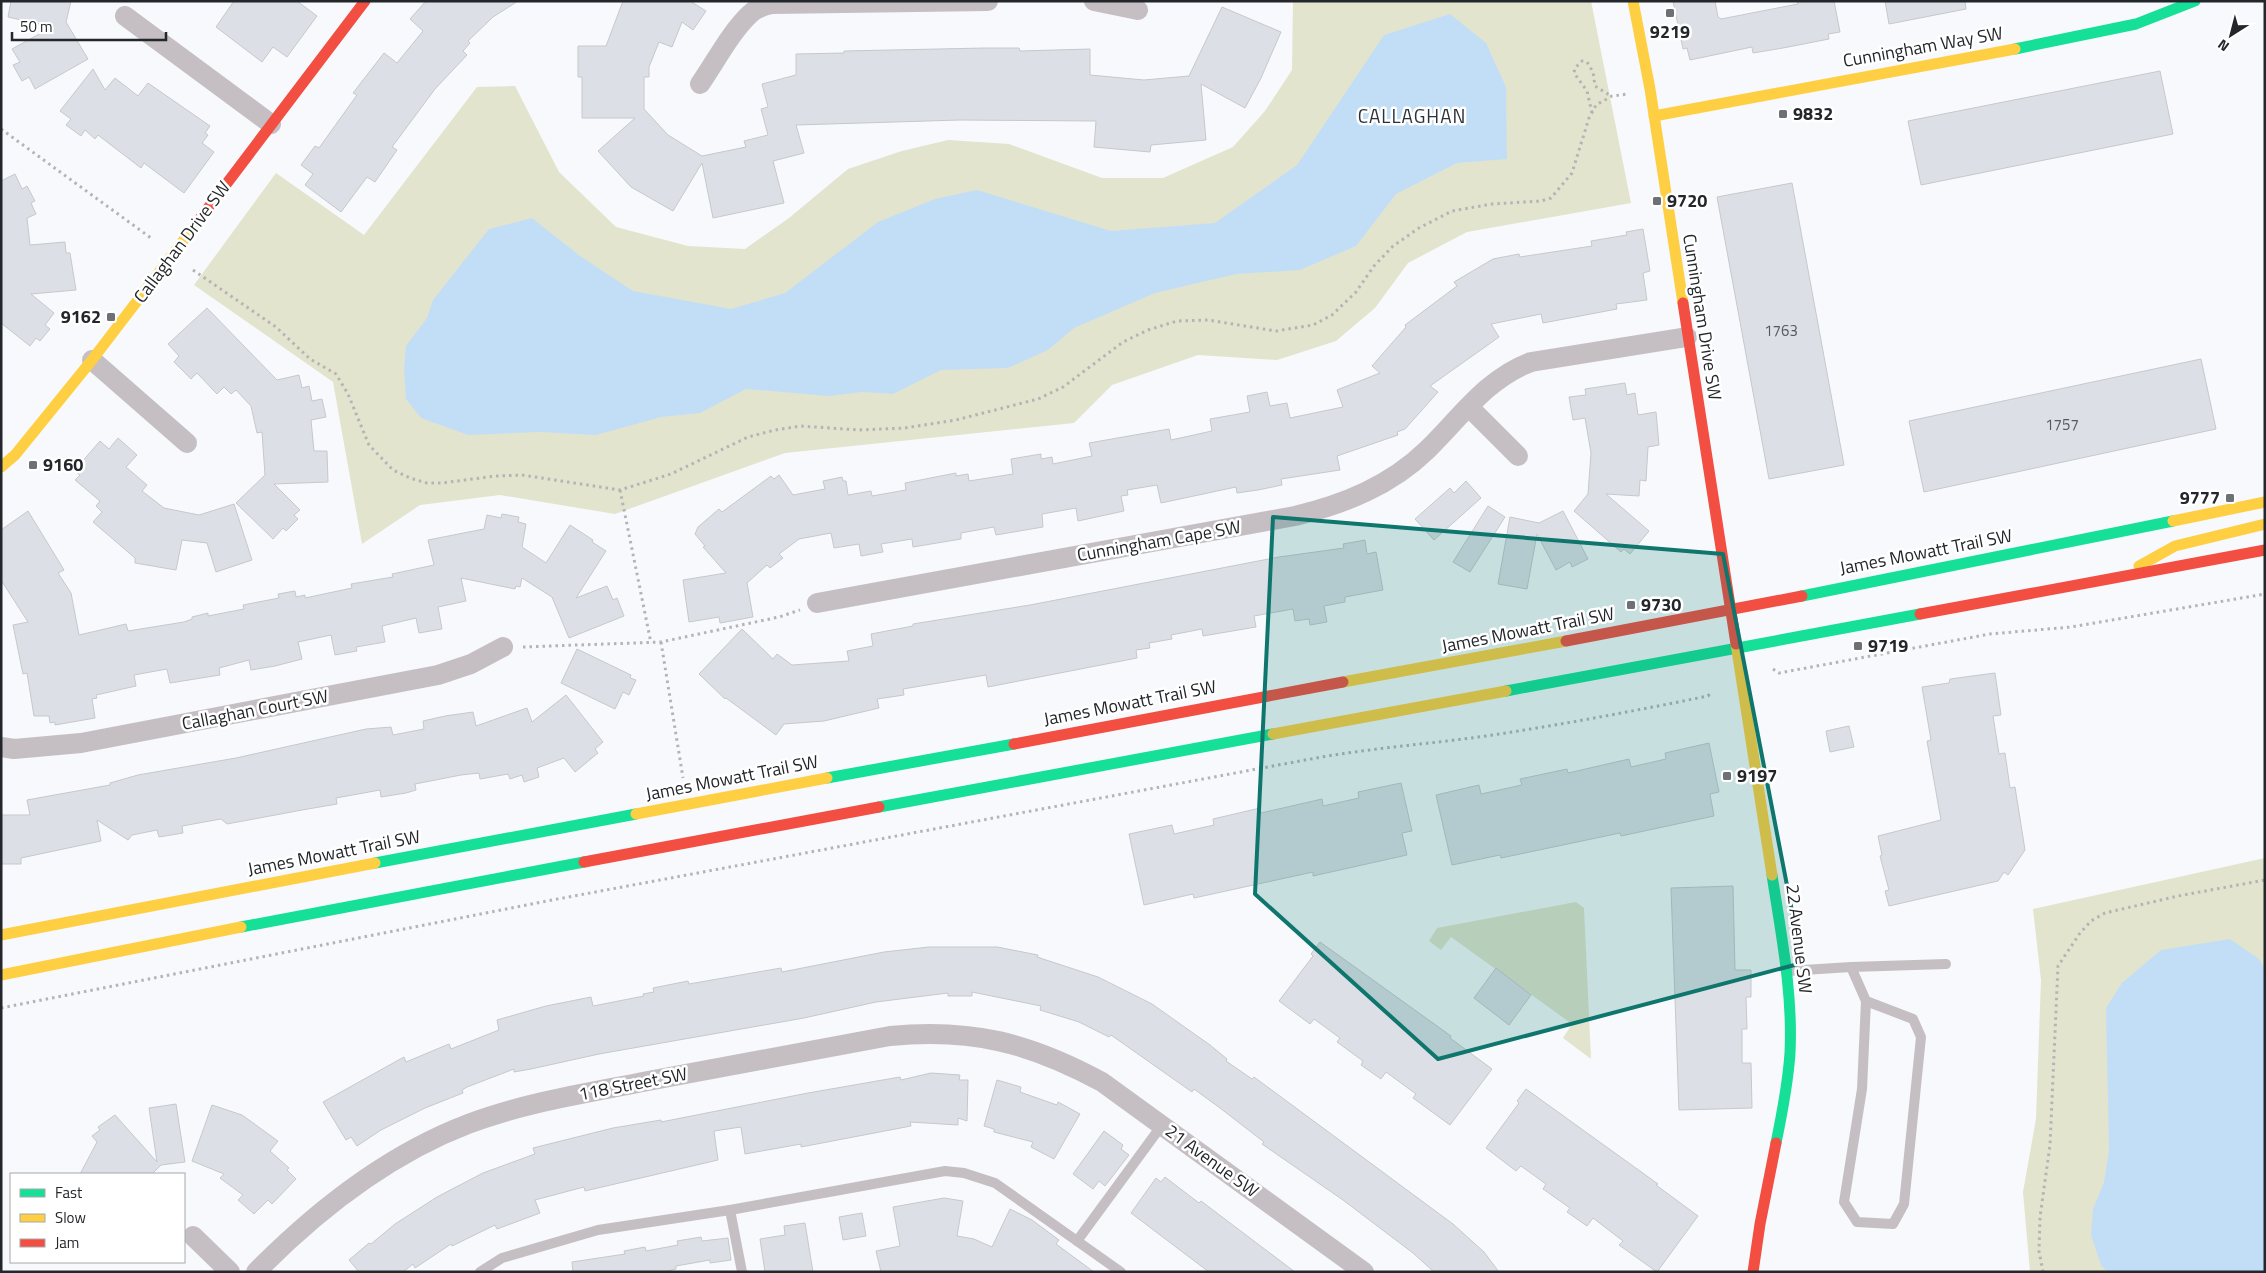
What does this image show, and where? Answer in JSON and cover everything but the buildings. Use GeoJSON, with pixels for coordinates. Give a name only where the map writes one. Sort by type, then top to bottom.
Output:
{"type":"FeatureCollection","features":[{"type":"Feature","properties":{"kind":"main road","name":"Callaghan Drive SW"},"geometry":{"type":"LineString","coordinates":[[1,467],[15,455],[92,360],[365,1]]}},
{"type":"Feature","properties":{"kind":"main road","name":"Cunningham Drive SW"},"geometry":{"type":"LineString","coordinates":[[1633,1],[1654,116],[1731,610]]}},
{"type":"Feature","properties":{"kind":"main road","name":"Cunningham Way SW"},"geometry":{"type":"LineString","coordinates":[[1654,116],[2096,34],[2136,24],[2195,1]]}},
{"type":"Feature","properties":{"kind":"main road","name":"James Mowatt Trail SW"},"geometry":{"type":"LineString","coordinates":[[1,935],[550,830],[1731,610],[2265,502]]}},
{"type":"Feature","properties":{"kind":"main road"},"geometry":{"type":"LineString","coordinates":[[2118,577],[2175,546],[2265,524]]}},
{"type":"Feature","properties":{"kind":"main road"},"geometry":{"type":"LineString","coordinates":[[1,975],[178,939],[2265,550]]}},
{"type":"Feature","properties":{"kind":"main road","name":"22 Avenue SW"},"geometry":{"type":"LineString","coordinates":[[1731,610],[1787,971],[1791,1028],[1788,1072],[1759,1225],[1753,1272]]}},
{"type":"Feature","properties":{"kind":"street"},"geometry":{"type":"LineString","coordinates":[[700,84],[751,12],[771,3],[988,1]]}},
{"type":"Feature","properties":{"kind":"street"},"geometry":{"type":"LineString","coordinates":[[1094,1],[1138,10]]}},
{"type":"Feature","properties":{"kind":"street"},"geometry":{"type":"LineString","coordinates":[[125,16],[271,124]]}},
{"type":"Feature","properties":{"kind":"street","name":"Cunningham Cape SW"},"geometry":{"type":"LineString","coordinates":[[817,604],[1295,516],[1328,508],[1364,494],[1410,466],[1503,376],[1531,362],[1687,337]]}},
{"type":"Feature","properties":{"kind":"street"},"geometry":{"type":"LineString","coordinates":[[92,360],[187,443]]}},
{"type":"Feature","properties":{"kind":"street"},"geometry":{"type":"LineString","coordinates":[[1469,407],[1518,456]]}},
{"type":"Feature","properties":{"kind":"street","name":"Callaghan Court SW"},"geometry":{"type":"LineString","coordinates":[[1,747],[14,749],[81,743],[438,675],[471,664],[503,647]]}},
{"type":"Feature","properties":{"kind":"street","name":"118 Street SW"},"geometry":{"type":"LineString","coordinates":[[256,1272],[323,1209],[367,1177],[421,1146],[460,1128],[514,1109],[547,1100],[890,1036],[917,1033],[953,1033],[978,1037],[1055,1058]]}},
{"type":"Feature","properties":{"kind":"street","name":"21 Avenue SW"},"geometry":{"type":"LineString","coordinates":[[1055,1058],[1102,1082],[1364,1272]]}},
{"type":"Feature","properties":{"kind":"street"},"geometry":{"type":"LineString","coordinates":[[193,1236],[230,1272]]}},
{"type":"Feature","properties":{"kind":"lane"},"geometry":{"type":"LineString","coordinates":[[1787,971],[1946,964]]}},
{"type":"Feature","properties":{"kind":"lane"},"geometry":{"type":"LineString","coordinates":[[1851,967],[1866,1001],[1862,1089],[1844,1202],[1857,1222],[1893,1224],[1904,1204],[1921,1037],[1913,1019],[1866,1001]]}},
{"type":"Feature","properties":{"kind":"lane"},"geometry":{"type":"LineString","coordinates":[[1077,1241],[1162,1125]]}},
{"type":"Feature","properties":{"kind":"lane"},"geometry":{"type":"LineString","coordinates":[[480,1272],[502,1258],[598,1230],[730,1210],[945,1171],[964,1173],[995,1183],[1121,1272]]}},
{"type":"Feature","properties":{"kind":"lane"},"geometry":{"type":"LineString","coordinates":[[730,1210],[742,1272]]}},
{"type":"Feature","properties":{"kind":"path"},"geometry":{"type":"LineString","coordinates":[[1592,114],[1587,91],[1574,73],[1578,64],[1582,61],[1587,62],[1592,72],[1595,86],[1612,96]]}},
{"type":"Feature","properties":{"kind":"path"},"geometry":{"type":"LineString","coordinates":[[193,270],[276,327],[310,359],[336,374],[348,394],[368,445],[393,470],[427,483],[522,475],[620,490],[671,474],[748,437],[775,430],[801,426],[859,430],[905,428],[956,420],[1038,399],[1063,387],[1123,342],[1148,330],[1177,321],[1208,320],[1276,331],[1313,324],[1332,315],[1356,292],[1374,266],[1392,246],[1419,228],[1452,212],[1492,204],[1541,201],[1551,198],[1572,173],[1596,105],[1612,96],[1633,94]]}},
{"type":"Feature","properties":{"kind":"path"},"geometry":{"type":"LineString","coordinates":[[1,129],[151,238]]}},
{"type":"Feature","properties":{"kind":"path"},"geometry":{"type":"LineString","coordinates":[[620,490],[651,643]]}},
{"type":"Feature","properties":{"kind":"path"},"geometry":{"type":"LineString","coordinates":[[1773,669],[1779,672],[1990,634],[2071,627],[2265,594]]}},
{"type":"Feature","properties":{"kind":"path"},"geometry":{"type":"LineString","coordinates":[[503,647],[660,642],[779,617],[817,604]]}},
{"type":"Feature","properties":{"kind":"path"},"geometry":{"type":"LineString","coordinates":[[660,642],[683,778]]}},
{"type":"Feature","properties":{"kind":"path"},"geometry":{"type":"LineString","coordinates":[[1,1008],[547,901],[1306,760],[1382,747],[1487,736],[1662,706],[1708,696],[1710,692]]}},
{"type":"Feature","properties":{"kind":"path"},"geometry":{"type":"LineString","coordinates":[[2044,1272],[2039,1251],[2040,1217],[2050,1145],[2058,966],[2080,933],[2092,921],[2105,913],[2178,896],[2265,880]]}},
{"type":"Feature","properties":{"kind":"highlighted area"},"geometry":{"type":"Polygon","coordinates":[[[1273,517],[1723,554],[1802,963],[1438,1059],[1255,894],[1273,517]]]}},
{"type":"Feature","properties":{"kind":"green space"},"geometry":{"type":"Polygon","coordinates":[[[1293,1],[1591,1],[1631,203],[1467,232],[1408,263],[1375,308],[1336,341],[1277,360],[1198,355],[1112,385],[1074,423],[785,453],[615,514],[500,495],[420,505],[362,544],[333,382],[194,285],[276,173],[364,235],[477,87],[515,86],[559,172],[616,227],[688,246],[745,249],[789,218],[848,169],[902,151],[948,140],[1009,144],[1102,178],[1163,178],[1233,147],[1265,111],[1292,70],[1293,1]]]}},
{"type":"Feature","properties":{"kind":"green space"},"geometry":{"type":"Polygon","coordinates":[[[2265,858],[2265,1272],[2030,1272],[2023,1192],[2036,1119],[2041,980],[2033,909],[2265,858]]]}},
{"type":"Feature","properties":{"kind":"green space"},"geometry":{"type":"Polygon","coordinates":[[[1576,902],[1584,908],[1591,1059],[1563,1038],[1572,1024],[1451,937],[1441,950],[1429,941],[1437,928],[1576,902]]]}},
{"type":"Feature","properties":{"kind":"water"},"geometry":{"type":"Polygon","coordinates":[[[1450,14],[1486,43],[1506,87],[1507,159],[1457,163],[1396,194],[1356,246],[1300,270],[1236,274],[1155,293],[1074,328],[1048,350],[1008,368],[941,370],[893,394],[862,392],[829,396],[746,389],[700,413],[661,417],[596,435],[539,432],[468,435],[421,418],[406,399],[404,369],[406,346],[427,318],[433,300],[489,229],[532,218],[580,256],[633,291],[731,309],[785,293],[878,222],[935,199],[977,190],[1111,231],[1215,223],[1297,165],[1384,35],[1450,14]]]}},
{"type":"Feature","properties":{"kind":"water"},"geometry":{"type":"Polygon","coordinates":[[[2230,939],[2259,959],[2265,969],[2265,1272],[2107,1272],[2101,1265],[2091,1235],[2093,1209],[2104,1182],[2109,1151],[2106,1008],[2122,983],[2161,950],[2230,939]]]}},
{"type":"Feature","properties":{"kind":"traffic: fast"},"geometry":{"type":"LineString","coordinates":[[2015,49],[2136,24],[2195,1]]}},
{"type":"Feature","properties":{"kind":"traffic: fast"},"geometry":{"type":"LineString","coordinates":[[1802,596],[2173,521]]}},
{"type":"Feature","properties":{"kind":"traffic: fast"},"geometry":{"type":"LineString","coordinates":[[1506,691],[1920,614]]}},
{"type":"Feature","properties":{"kind":"traffic: fast"},"geometry":{"type":"LineString","coordinates":[[879,807],[1273,734]]}},
{"type":"Feature","properties":{"kind":"traffic: fast"},"geometry":{"type":"LineString","coordinates":[[827,778],[1014,744]]}},
{"type":"Feature","properties":{"kind":"traffic: fast"},"geometry":{"type":"LineString","coordinates":[[375,863],[636,814]]}},
{"type":"Feature","properties":{"kind":"traffic: fast"},"geometry":{"type":"LineString","coordinates":[[241,927],[584,862]]}},
{"type":"Feature","properties":{"kind":"traffic: fast"},"geometry":{"type":"LineString","coordinates":[[1772,875],[1786,964],[1790,1008],[1788,1076],[1776,1143]]}},
{"type":"Feature","properties":{"kind":"traffic: slow"},"geometry":{"type":"LineString","coordinates":[[1633,1],[1650,89],[1683,303]]}},
{"type":"Feature","properties":{"kind":"traffic: slow"},"geometry":{"type":"LineString","coordinates":[[1654,116],[2015,49]]}},
{"type":"Feature","properties":{"kind":"traffic: slow"},"geometry":{"type":"LineString","coordinates":[[1,467],[15,455],[92,360],[196,224]]}},
{"type":"Feature","properties":{"kind":"traffic: slow"},"geometry":{"type":"LineString","coordinates":[[2173,521],[2265,502]]}},
{"type":"Feature","properties":{"kind":"traffic: slow"},"geometry":{"type":"LineString","coordinates":[[2139,566],[2175,546],[2265,524]]}},
{"type":"Feature","properties":{"kind":"traffic: slow"},"geometry":{"type":"LineString","coordinates":[[1343,682],[1566,641]]}},
{"type":"Feature","properties":{"kind":"traffic: slow"},"geometry":{"type":"LineString","coordinates":[[1736,644],[1772,875]]}},
{"type":"Feature","properties":{"kind":"traffic: slow"},"geometry":{"type":"LineString","coordinates":[[1273,734],[1506,691]]}},
{"type":"Feature","properties":{"kind":"traffic: slow"},"geometry":{"type":"LineString","coordinates":[[636,814],[827,778]]}},
{"type":"Feature","properties":{"kind":"traffic: slow"},"geometry":{"type":"LineString","coordinates":[[1,935],[375,863]]}},
{"type":"Feature","properties":{"kind":"traffic: slow"},"geometry":{"type":"LineString","coordinates":[[1,975],[241,927]]}},
{"type":"Feature","properties":{"kind":"traffic: jam"},"geometry":{"type":"LineString","coordinates":[[196,224],[365,1]]}},
{"type":"Feature","properties":{"kind":"traffic: jam"},"geometry":{"type":"LineString","coordinates":[[1683,303],[1736,644]]}},
{"type":"Feature","properties":{"kind":"traffic: jam"},"geometry":{"type":"LineString","coordinates":[[1920,614],[2265,550]]}},
{"type":"Feature","properties":{"kind":"traffic: jam"},"geometry":{"type":"LineString","coordinates":[[1566,641],[1802,596]]}},
{"type":"Feature","properties":{"kind":"traffic: jam"},"geometry":{"type":"LineString","coordinates":[[1014,744],[1343,682]]}},
{"type":"Feature","properties":{"kind":"traffic: jam"},"geometry":{"type":"LineString","coordinates":[[584,862],[879,807]]}},
{"type":"Feature","properties":{"kind":"traffic: jam"},"geometry":{"type":"LineString","coordinates":[[1753,1272],[1760,1224],[1776,1143]]}},
{"type":"Feature","properties":{"kind":"place","name":"9219"},"geometry":{"type":"Point","coordinates":[1670,13]}},
{"type":"Feature","properties":{"kind":"place","name":"9832"},"geometry":{"type":"Point","coordinates":[1783,114]}},
{"type":"Feature","properties":{"kind":"place","name":"9720"},"geometry":{"type":"Point","coordinates":[1657,201]}},
{"type":"Feature","properties":{"kind":"place","name":"9162"},"geometry":{"type":"Point","coordinates":[111,317]}},
{"type":"Feature","properties":{"kind":"place","name":"9160"},"geometry":{"type":"Point","coordinates":[33,465]}},
{"type":"Feature","properties":{"kind":"place","name":"9777"},"geometry":{"type":"Point","coordinates":[2230,498]}},
{"type":"Feature","properties":{"kind":"place","name":"9730"},"geometry":{"type":"Point","coordinates":[1631,605]}},
{"type":"Feature","properties":{"kind":"place","name":"9719"},"geometry":{"type":"Point","coordinates":[1858,646]}},
{"type":"Feature","properties":{"kind":"place","name":"9197"},"geometry":{"type":"Point","coordinates":[1727,776]}},
{"type":"Feature","properties":{"kind":"district","name":"CALLAGHAN"},"geometry":{"type":"Point","coordinates":[1412,116]}}]}
